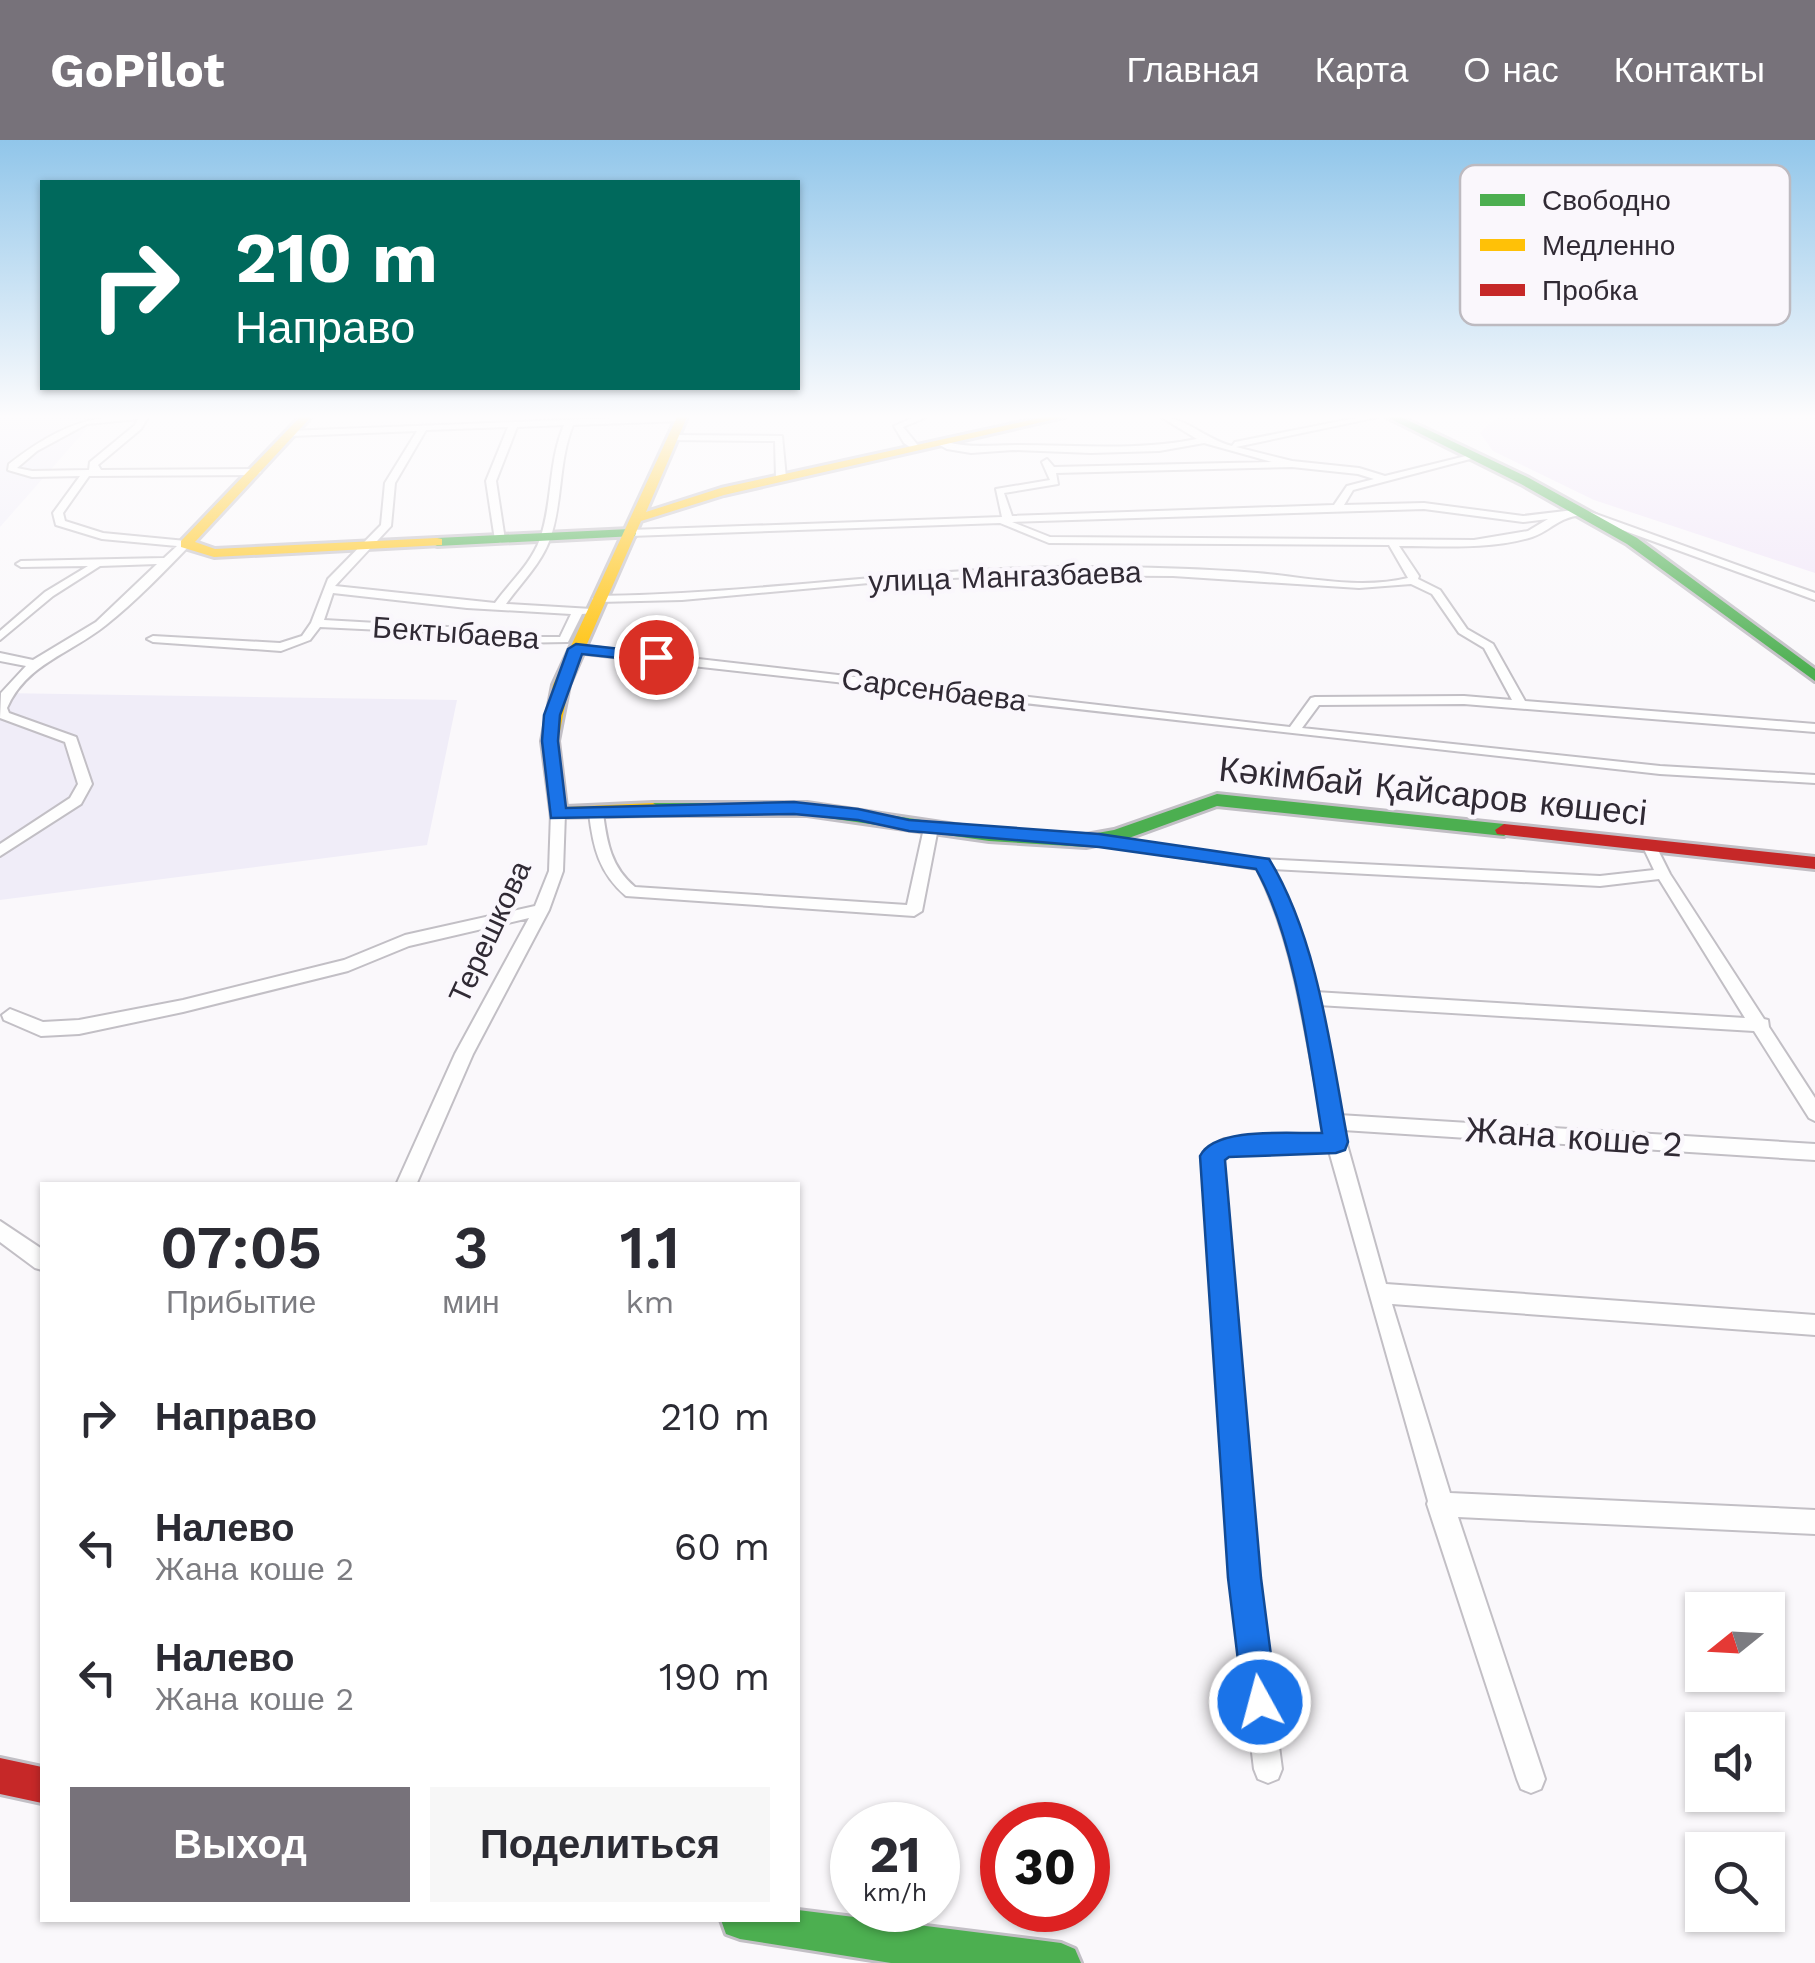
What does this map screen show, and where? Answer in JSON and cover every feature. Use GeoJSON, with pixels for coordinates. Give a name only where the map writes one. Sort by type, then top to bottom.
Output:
{"type":"FeatureCollection","features":[{"type":"Feature","properties":{"kind":"main road"},"geometry":{"type":"LineString","coordinates":[[227,502],[186,544],[214,553],[546,538],[634,525],[686,502]]}},
{"type":"Feature","properties":{"kind":"main road","name":"Терешкова"},"geometry":{"type":"LineString","coordinates":[[558,814],[550,741],[552,715],[590,607],[644,502]]}},
{"type":"Feature","properties":{"kind":"main road"},"geometry":{"type":"LineString","coordinates":[[1550,502],[1632,541],[1815,676]]}},
{"type":"Feature","properties":{"kind":"main road","name":"Кәкімбай Қайсаров көшесі"},"geometry":{"type":"LineString","coordinates":[[558,814],[794,808],[931,828],[1099,840],[1183,805],[1217,800],[1652,849],[1815,863]]}},
{"type":"Feature","properties":{"kind":"main road"},"geometry":{"type":"LineString","coordinates":[[0,1776],[40,1785]]}},
{"type":"Feature","properties":{"kind":"main road"},"geometry":{"type":"LineString","coordinates":[[753,1922],[894,1944],[1062,1963]]}},
{"type":"Feature","properties":{"kind":"street"},"geometry":{"type":"LineString","coordinates":[[66,502],[58,513],[60,522],[81,532],[128,541],[186,544]]}},
{"type":"Feature","properties":{"kind":"street"},"geometry":{"type":"LineString","coordinates":[[153,639],[282,648],[306,638],[317,623],[332,581],[386,526],[388,502]]}},
{"type":"Feature","properties":{"kind":"street"},"geometry":{"type":"LineString","coordinates":[[494,502],[500,540]]}},
{"type":"Feature","properties":{"kind":"street"},"geometry":{"type":"LineString","coordinates":[[498,607],[539,553],[554,502]]}},
{"type":"Feature","properties":{"kind":"street"},"geometry":{"type":"LineString","coordinates":[[1001,502],[1004,520]]}},
{"type":"Feature","properties":{"kind":"street"},"geometry":{"type":"LineString","coordinates":[[1338,508],[1342,502]]}},
{"type":"Feature","properties":{"kind":"street"},"geometry":{"type":"LineString","coordinates":[[634,525],[1004,520],[1424,506],[1500,518],[1571,514],[1815,597]]}},
{"type":"Feature","properties":{"kind":"street"},"geometry":{"type":"LineString","coordinates":[[1004,520],[1049,540],[1394,545],[1504,540],[1531,534],[1571,514]]}},
{"type":"Feature","properties":{"kind":"street"},"geometry":{"type":"LineString","coordinates":[[0,851],[76,801],[85,784],[71,740],[4,715],[1,708],[5,694],[17,679],[95,628],[186,544]]}},
{"type":"Feature","properties":{"kind":"street"},"geometry":{"type":"LineString","coordinates":[[1394,545],[1414,576],[1412,580],[1436,592],[1463,631],[1489,646],[1520,704]]}},
{"type":"Feature","properties":{"kind":"street"},"geometry":{"type":"LineString","coordinates":[[22,564],[165,561]]}},
{"type":"Feature","properties":{"kind":"street"},"geometry":{"type":"LineString","coordinates":[[0,637],[71,578],[106,562]]}},
{"type":"Feature","properties":{"kind":"street","name":"улица Мангазбаева"},"geometry":{"type":"LineString","coordinates":[[330,589],[498,607],[590,607],[938,574],[1193,573],[1349,582],[1412,580]]}},
{"type":"Feature","properties":{"kind":"street"},"geometry":{"type":"LineString","coordinates":[[390,606],[400,595]]}},
{"type":"Feature","properties":{"kind":"street","name":"Бектыбаева"},"geometry":{"type":"LineString","coordinates":[[317,623],[465,631],[504,640],[564,640],[590,607]]}},
{"type":"Feature","properties":{"kind":"street"},"geometry":{"type":"LineString","coordinates":[[369,627],[380,616]]}},
{"type":"Feature","properties":{"kind":"street","name":"Сарсенбаева"},"geometry":{"type":"LineString","coordinates":[[576,649],[1660,770],[1815,779]]}},
{"type":"Feature","properties":{"kind":"street"},"geometry":{"type":"LineString","coordinates":[[0,658],[38,664]]}},
{"type":"Feature","properties":{"kind":"street"},"geometry":{"type":"LineString","coordinates":[[1293,731],[1315,701],[1464,700],[1815,728]]}},
{"type":"Feature","properties":{"kind":"street"},"geometry":{"type":"LineString","coordinates":[[596,813],[603,862],[613,879],[631,892],[914,911],[931,828]]}},
{"type":"Feature","properties":{"kind":"street","name":"Терешкова"},"geometry":{"type":"LineString","coordinates":[[407,1182],[464,1054],[541,910],[556,872],[558,814]]}},
{"type":"Feature","properties":{"kind":"street"},"geometry":{"type":"LineString","coordinates":[[1099,840],[1262,864],[1600,881],[1663,874]]}},
{"type":"Feature","properties":{"kind":"street"},"geometry":{"type":"LineString","coordinates":[[1652,849],[1663,874],[1815,1113]]}},
{"type":"Feature","properties":{"kind":"street"},"geometry":{"type":"LineString","coordinates":[[1262,864],[1276,886],[1310,998],[1334,1132],[1439,1504],[1531,1779]]}},
{"type":"Feature","properties":{"kind":"street"},"geometry":{"type":"LineString","coordinates":[[10,1015],[41,1030],[80,1028],[184,1006],[348,964],[405,941],[541,910]]}},
{"type":"Feature","properties":{"kind":"street"},"geometry":{"type":"LineString","coordinates":[[1310,998],[1762,1025]]}},
{"type":"Feature","properties":{"kind":"street","name":"Жана коше 2"},"geometry":{"type":"LineString","coordinates":[[1268,1769],[1244,1578],[1212,1156],[1224,1146],[1334,1132],[1815,1152]]}},
{"type":"Feature","properties":{"kind":"street"},"geometry":{"type":"LineString","coordinates":[[0,1230],[40,1260]]}},
{"type":"Feature","properties":{"kind":"street"},"geometry":{"type":"LineString","coordinates":[[1378,1293],[1815,1324]]}},
{"type":"Feature","properties":{"kind":"street"},"geometry":{"type":"LineString","coordinates":[[1439,1504],[1815,1522]]}},
{"type":"Feature","properties":{"kind":"shaded area"},"geometry":{"type":"Polygon","coordinates":[[[0,502],[22,502],[0,527],[0,502]]]}},
{"type":"Feature","properties":{"kind":"shaded area"},"geometry":{"type":"Polygon","coordinates":[[[1600,502],[1815,502],[1815,573],[1600,502]]]}},
{"type":"Feature","properties":{"kind":"shaded area"},"geometry":{"type":"Polygon","coordinates":[[[0,693],[457,700],[427,845],[0,900],[0,693]]]}},
{"type":"Feature","properties":{"kind":"traffic: fast"},"geometry":{"type":"LineString","coordinates":[[1563,502],[1632,541],[1815,676]]}},
{"type":"Feature","properties":{"kind":"traffic: fast"},"geometry":{"type":"LineString","coordinates":[[437,542],[630,533]]}},
{"type":"Feature","properties":{"kind":"traffic: fast"},"geometry":{"type":"LineString","coordinates":[[653,809],[807,809],[1022,839],[1086,841],[1120,835],[1217,800],[1504,830]]}},
{"type":"Feature","properties":{"kind":"traffic: fast"},"geometry":{"type":"LineString","coordinates":[[753,1922],[894,1944],[1061,1963]]}},
{"type":"Feature","properties":{"kind":"traffic: slow"},"geometry":{"type":"LineString","coordinates":[[226,502],[186,544],[214,553],[437,542]]}},
{"type":"Feature","properties":{"kind":"traffic: slow"},"geometry":{"type":"LineString","coordinates":[[644,502],[561,685],[550,741],[558,813],[653,809]]}},
{"type":"Feature","properties":{"kind":"traffic: slow"},"geometry":{"type":"LineString","coordinates":[[638,518],[689,502]]}},
{"type":"Feature","properties":{"kind":"traffic: jam"},"geometry":{"type":"LineString","coordinates":[[1504,830],[1815,863]]}},
{"type":"Feature","properties":{"kind":"traffic: jam"},"geometry":{"type":"LineString","coordinates":[[0,1776],[40,1785]]}},
{"type":"Feature","properties":{"kind":"route"},"geometry":{"type":"LineString","coordinates":[[656,657],[576,649],[552,715],[550,741],[558,814],[768,807],[858,814],[909,826],[1085,842],[1099,840],[1262,864],[1276,886],[1310,998],[1336,1142],[1224,1146],[1212,1156],[1244,1578],[1260,1702]]}}]}
